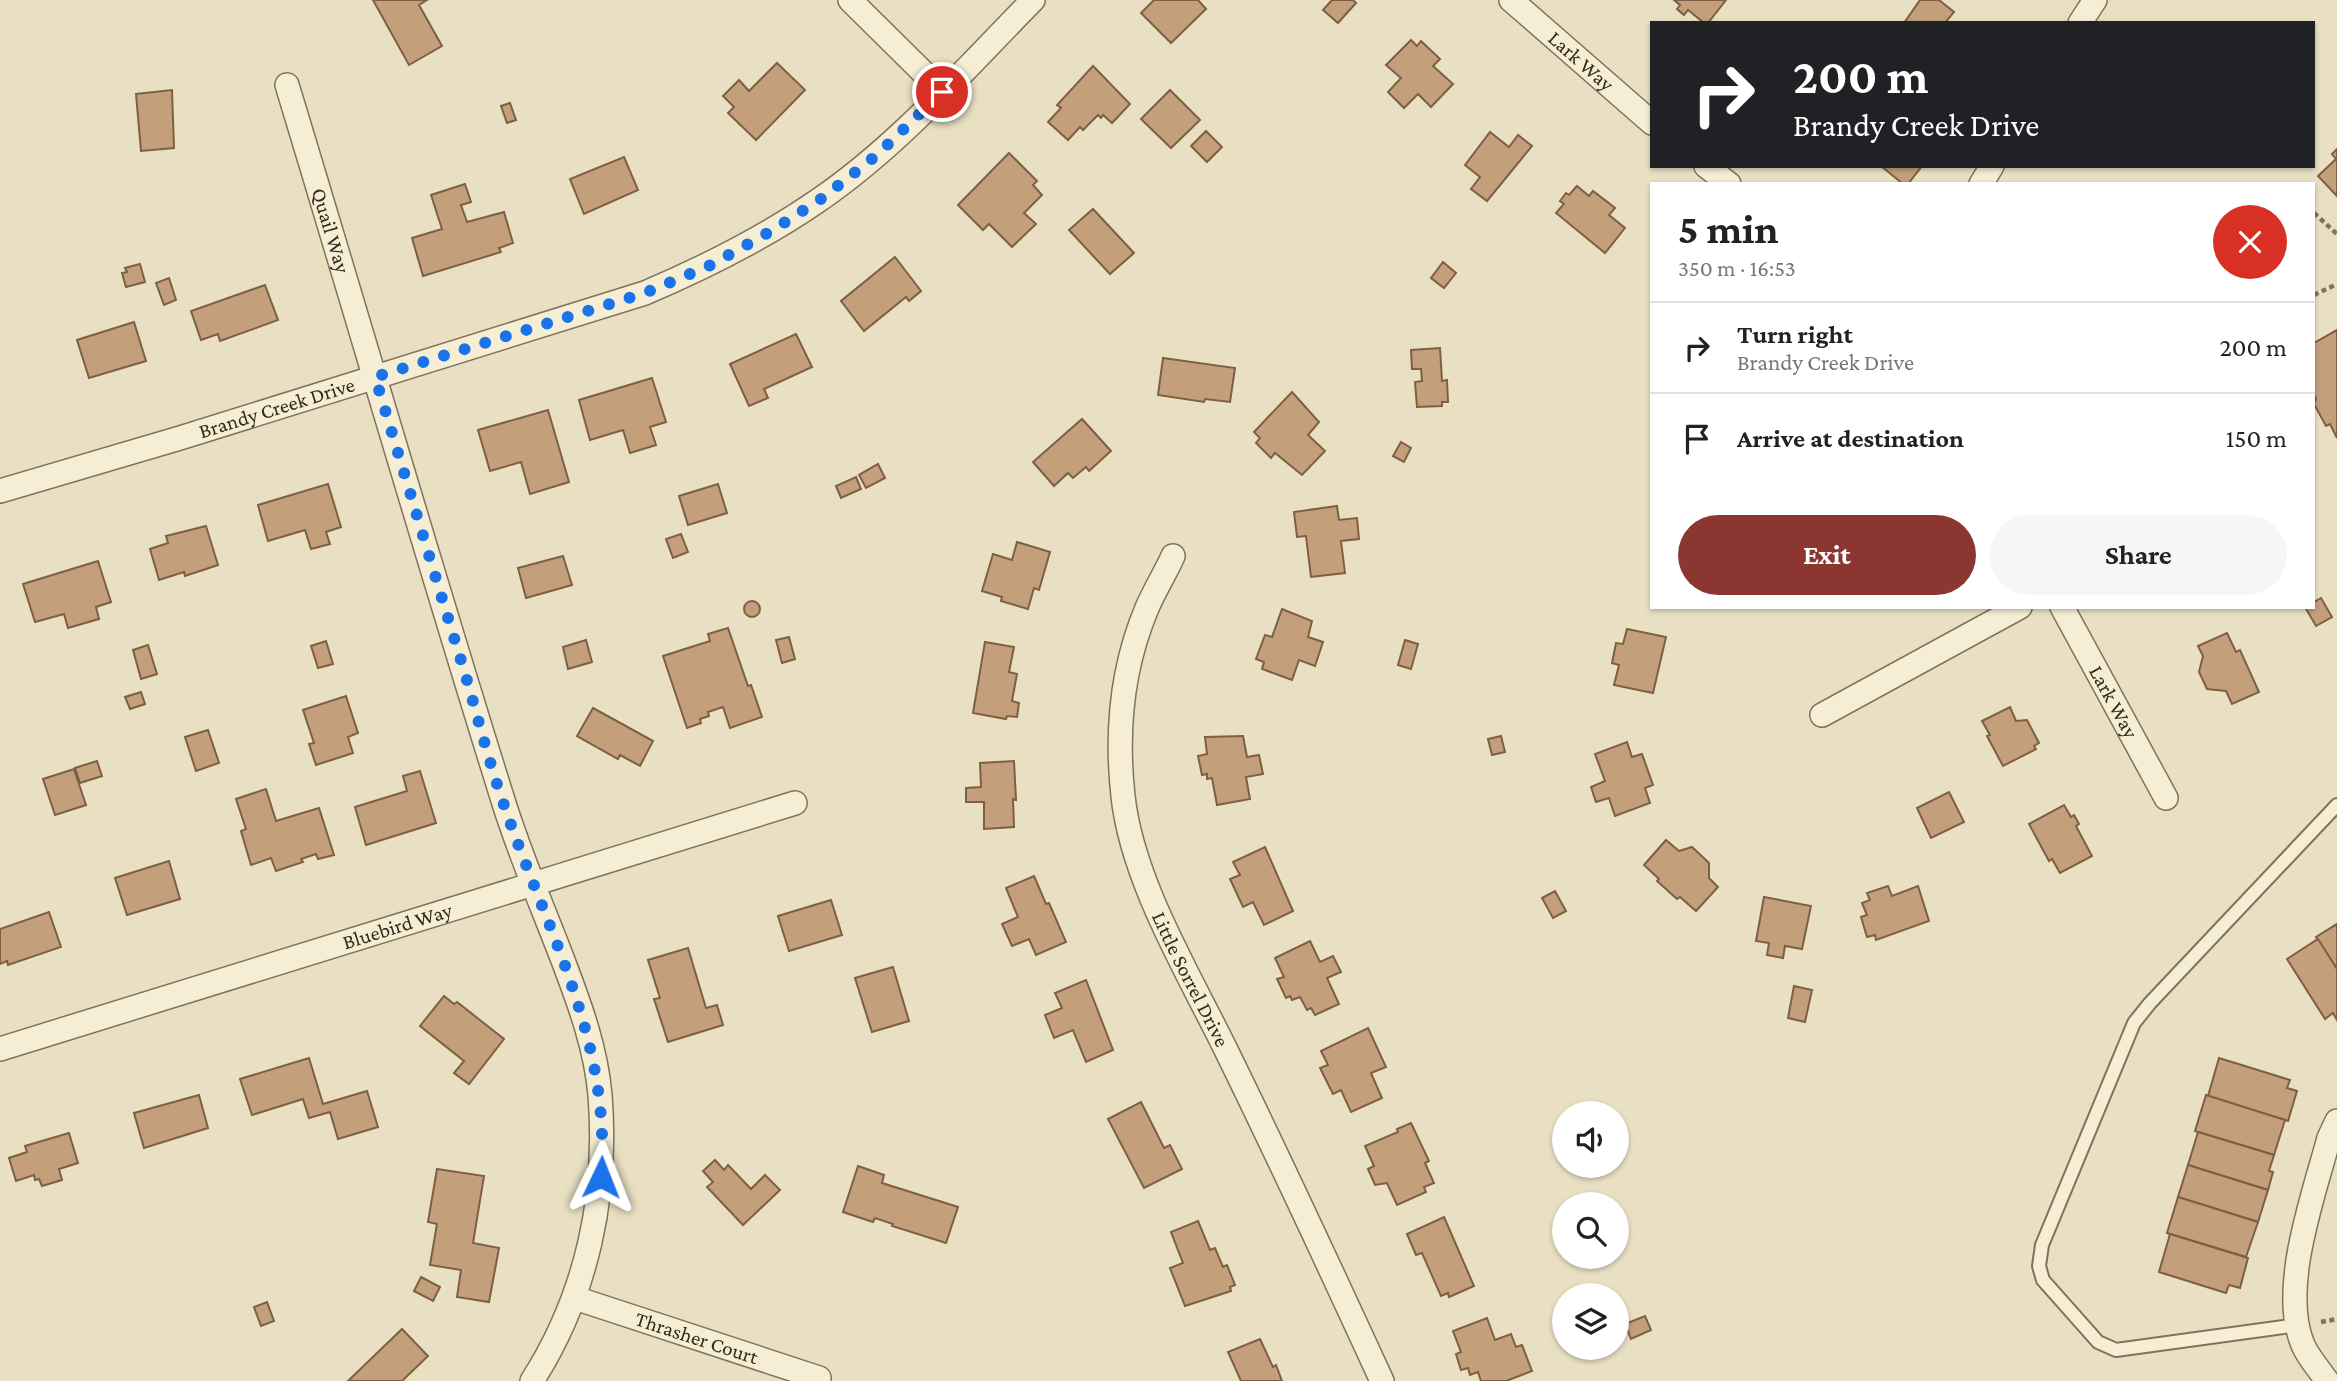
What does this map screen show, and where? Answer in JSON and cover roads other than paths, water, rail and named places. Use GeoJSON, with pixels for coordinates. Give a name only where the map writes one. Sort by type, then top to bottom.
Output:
{"type":"FeatureCollection","features":[{"type":"Feature","properties":{"kind":"street"},"geometry":{"type":"LineString","coordinates":[[850,0],[942,92]]}},
{"type":"Feature","properties":{"kind":"street","name":"Brandy Creek Drive"},"geometry":{"type":"LineString","coordinates":[[0,491],[180,438],[645,293],[711,265],[821,199],[877,155],[1033,0]]}},
{"type":"Feature","properties":{"kind":"street","name":"Lark Way"},"geometry":{"type":"LineString","coordinates":[[1510,0],[1650,121]]}},
{"type":"Feature","properties":{"kind":"street"},"geometry":{"type":"LineString","coordinates":[[2081,21],[2095,0]]}},
{"type":"Feature","properties":{"kind":"street","name":"Quail Way"},"geometry":{"type":"LineString","coordinates":[[287,85],[503,802],[590,1038],[600,1091],[603,1155],[599,1199],[590,1251],[575,1298],[545,1361],[532,1381]]}},
{"type":"Feature","properties":{"kind":"street"},"geometry":{"type":"LineString","coordinates":[[1709,168],[1726,182]]}},
{"type":"Feature","properties":{"kind":"street","name":"Little Sorrel Drive"},"geometry":{"type":"LineString","coordinates":[[1173,556],[1147,608],[1131,654],[1122,702],[1119,750],[1122,786],[1133,846],[1153,902],[1296,1194],[1382,1381]]}},
{"type":"Feature","properties":{"kind":"street"},"geometry":{"type":"LineString","coordinates":[[1822,715],[2016,609]]}},
{"type":"Feature","properties":{"kind":"street","name":"Lark Way"},"geometry":{"type":"LineString","coordinates":[[2063,609],[2166,798]]}},
{"type":"Feature","properties":{"kind":"street","name":"Bluebird Way"},"geometry":{"type":"LineString","coordinates":[[0,1049],[795,803]]}},
{"type":"Feature","properties":{"kind":"street"},"geometry":{"type":"LineString","coordinates":[[2327,1381],[2303,1345],[2298,1325],[2295,1287],[2300,1245],[2329,1138],[2337,1121]]}},
{"type":"Feature","properties":{"kind":"street","name":"Thrasher Court"},"geometry":{"type":"LineString","coordinates":[[575,1298],[819,1378]]}},
{"type":"Feature","properties":{"kind":"lane"},"geometry":{"type":"LineString","coordinates":[[2298,1325],[2116,1350],[2098,1342],[2043,1280],[2039,1266],[2042,1245],[2134,1023],[2337,805]]}}]}
